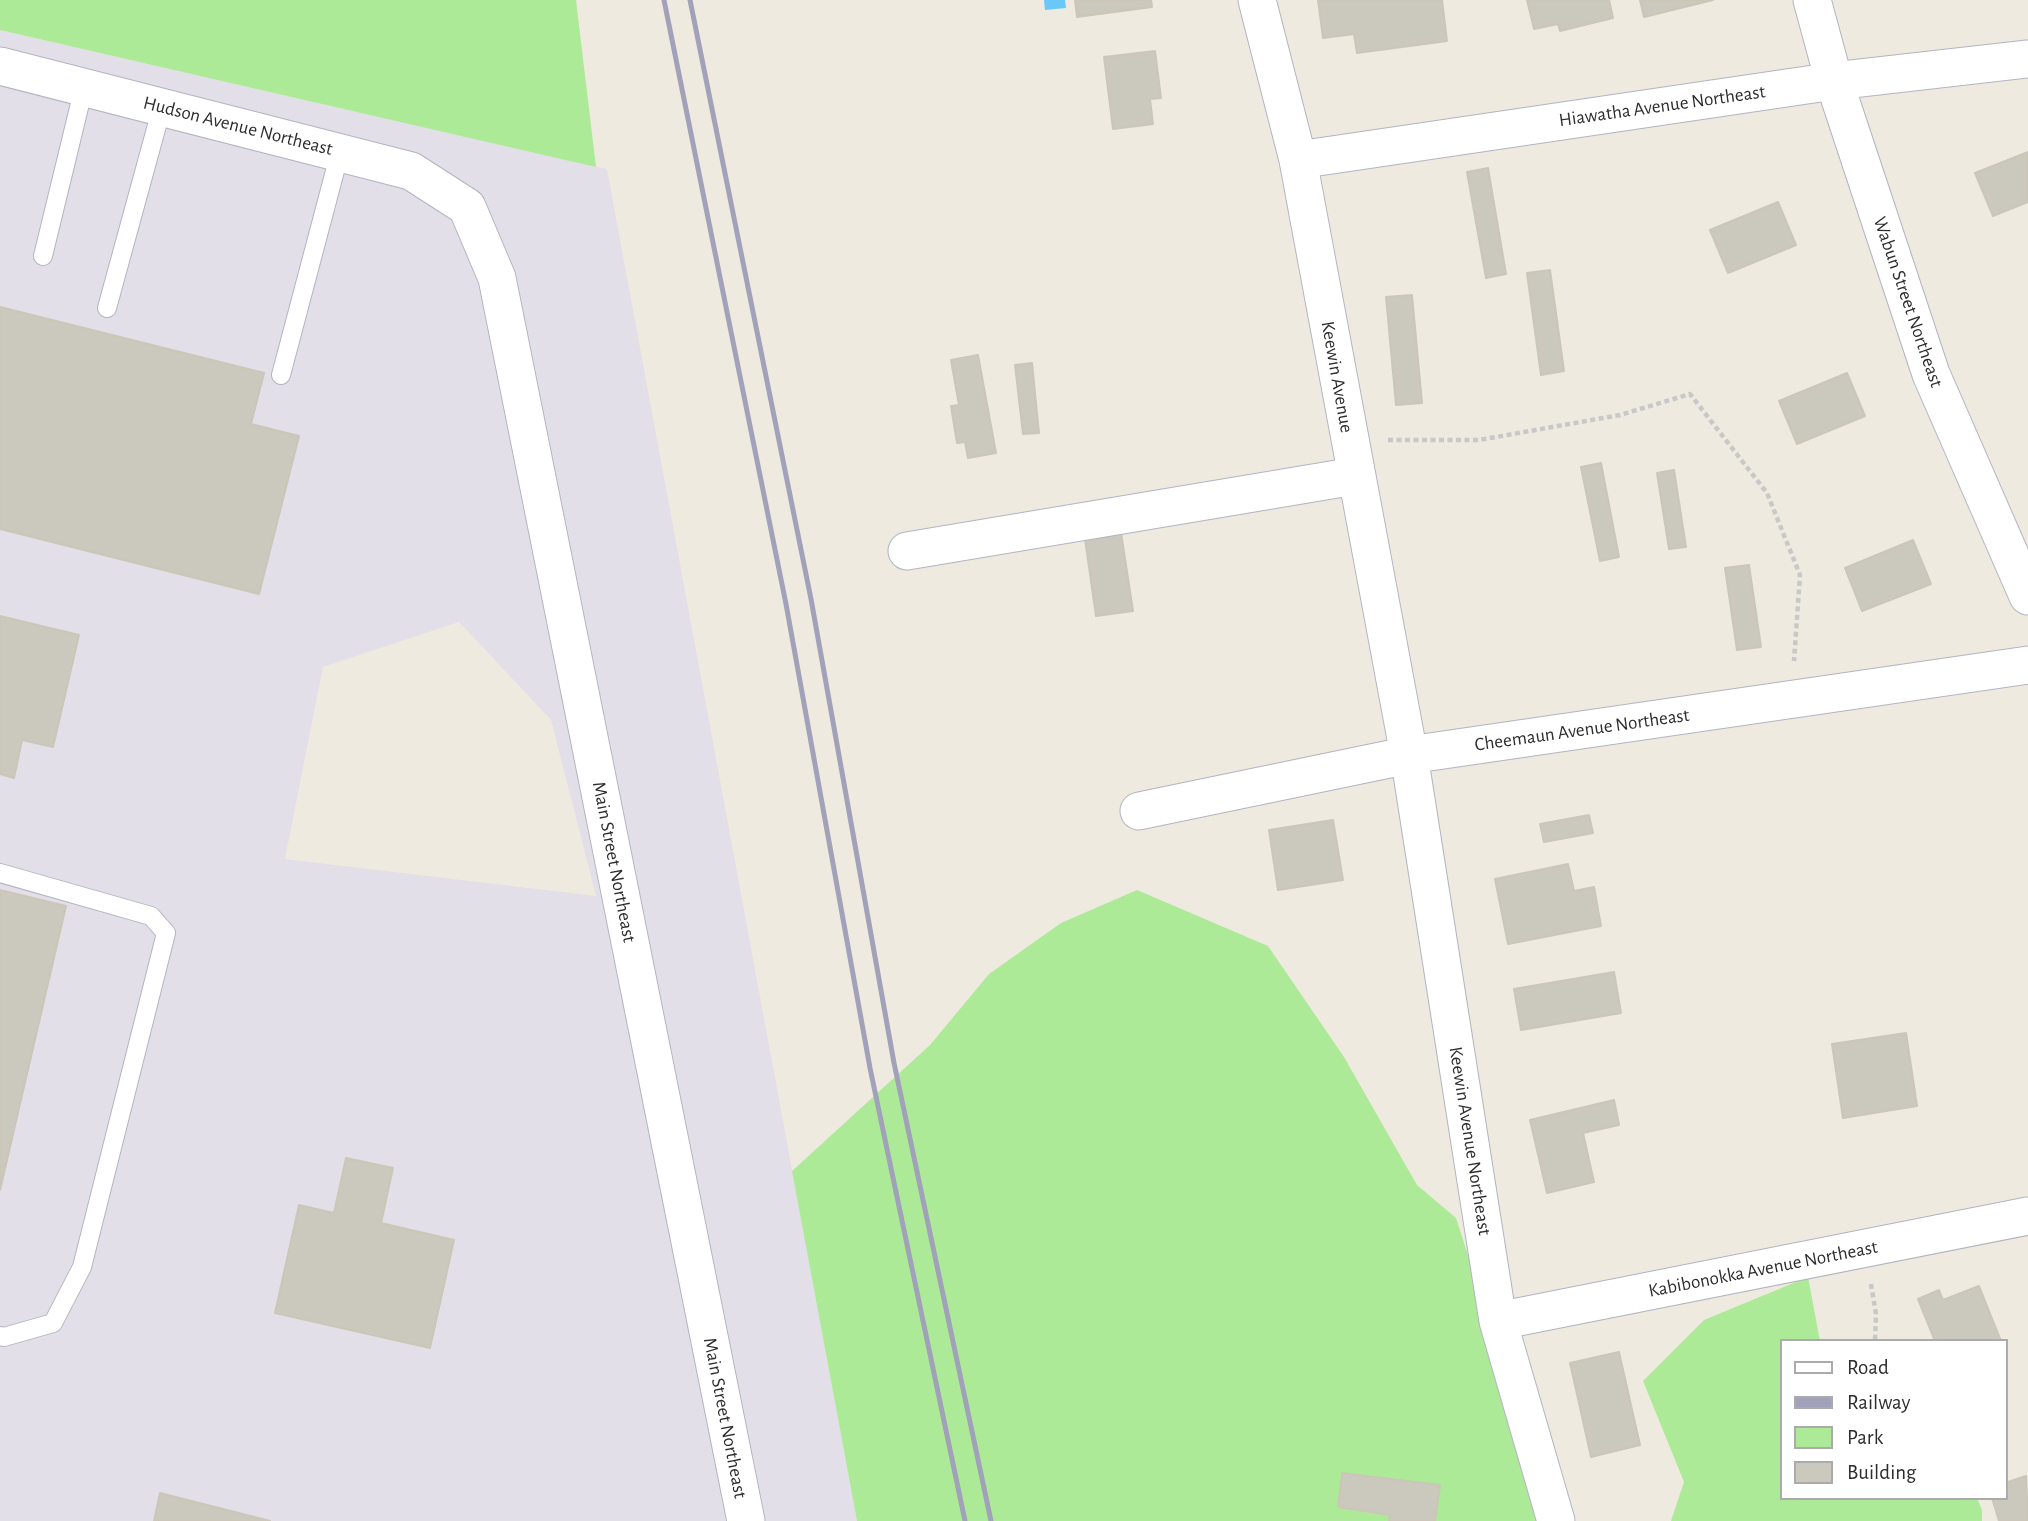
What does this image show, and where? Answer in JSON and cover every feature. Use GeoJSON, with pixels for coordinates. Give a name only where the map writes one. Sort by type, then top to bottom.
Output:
{"type":"FeatureCollection","features":[{"type":"Feature","properties":{"kind":"street","name":"Keewin Avenue"},"geometry":{"type":"LineString","coordinates":[[1257,0],[1298,160],[1409,755]]}},
{"type":"Feature","properties":{"kind":"street","name":"Wabun Street Northeast"},"geometry":{"type":"LineString","coordinates":[[1812,0],[1834,80],[1931,374],[2028,596]]}},
{"type":"Feature","properties":{"kind":"street","name":"Hiawatha Avenue Northeast"},"geometry":{"type":"LineString","coordinates":[[1298,160],[1834,80],[2028,59]]}},
{"type":"Feature","properties":{"kind":"street","name":"Hudson Avenue Northeast"},"geometry":{"type":"LineString","coordinates":[[0,66],[411,171],[467,207]]}},
{"type":"Feature","properties":{"kind":"street","name":"Main Street Northeast"},"geometry":{"type":"LineString","coordinates":[[467,207],[497,278],[746,1521]]}},
{"type":"Feature","properties":{"kind":"street"},"geometry":{"type":"LineString","coordinates":[[907,551],[1355,475]]}},
{"type":"Feature","properties":{"kind":"street","name":"Cheemaun Avenue Northeast"},"geometry":{"type":"LineString","coordinates":[[1139,811],[1409,755],[2028,665]]}},
{"type":"Feature","properties":{"kind":"street","name":"Keewin Avenue Northeast"},"geometry":{"type":"LineString","coordinates":[[1409,755],[1498,1321],[1556,1521]]}},
{"type":"Feature","properties":{"kind":"street","name":"Kabibonokka Avenue Northeast"},"geometry":{"type":"LineString","coordinates":[[1498,1321],[2028,1216]]}},
{"type":"Feature","properties":{"kind":"lane"},"geometry":{"type":"LineString","coordinates":[[43,256],[84,87]]}},
{"type":"Feature","properties":{"kind":"lane"},"geometry":{"type":"LineString","coordinates":[[107,308],[162,107]]}},
{"type":"Feature","properties":{"kind":"lane"},"geometry":{"type":"LineString","coordinates":[[281,375],[340,152]]}},
{"type":"Feature","properties":{"kind":"lane"},"geometry":{"type":"LineString","coordinates":[[0,873],[151,916],[166,933],[82,1268],[53,1323],[0,1336]]}},
{"type":"Feature","properties":{"kind":"path"},"geometry":{"type":"LineString","coordinates":[[1349,440],[1479,440],[1620,415],[1690,394],[1767,493],[1800,575],[1794,662],[1805,698]]}},
{"type":"Feature","properties":{"kind":"path"},"geometry":{"type":"LineString","coordinates":[[1866,1249],[1876,1314],[1875,1339]]}},
{"type":"Feature","properties":{"kind":"shaded area"},"geometry":{"type":"Polygon","coordinates":[[[0,30],[607,169],[857,1521],[0,1521],[0,30]],[[459,622],[323,667],[285,859],[596,896],[551,720],[459,622]]]}},
{"type":"Feature","properties":{"kind":"green space"},"geometry":{"type":"Polygon","coordinates":[[[0,0],[576,0],[596,167],[0,30],[0,0]]]}},
{"type":"Feature","properties":{"kind":"green space"},"geometry":{"type":"Polygon","coordinates":[[[1137,890],[1268,946],[1344,1057],[1417,1185],[1456,1218],[1520,1416],[1544,1521],[857,1521],[792,1171],[930,1045],[989,974],[1061,923],[1137,890]]]}},
{"type":"Feature","properties":{"kind":"green space"},"geometry":{"type":"Polygon","coordinates":[[[1808,1277],[1820,1339],[1780,1339],[1780,1500],[1978,1500],[1982,1510],[1982,1521],[1671,1521],[1684,1482],[1643,1381],[1704,1320],[1808,1277]]]}},
{"type":"Feature","properties":{"kind":"water"},"geometry":{"type":"Polygon","coordinates":[[[1044,0],[1065,0],[1066,8],[1045,10],[1044,0]]]}},
{"type":"Feature","properties":{"kind":"building"},"geometry":{"type":"Polygon","coordinates":[[[1075,0],[1151,0],[1152,7],[1077,17],[1075,0]]]}},
{"type":"Feature","properties":{"kind":"building"},"geometry":{"type":"Polygon","coordinates":[[[1318,0],[1442,0],[1447,41],[1357,53],[1354,34],[1323,38],[1318,0]]]}},
{"type":"Feature","properties":{"kind":"building"},"geometry":{"type":"Polygon","coordinates":[[[1527,0],[1609,0],[1613,18],[1560,31],[1558,24],[1534,29],[1527,0]]]}},
{"type":"Feature","properties":{"kind":"building"},"geometry":{"type":"Polygon","coordinates":[[[1640,0],[1713,0],[1644,17],[1640,0]]]}},
{"type":"Feature","properties":{"kind":"building"},"geometry":{"type":"Polygon","coordinates":[[[1155,51],[1161,98],[1150,99],[1153,124],[1113,129],[1104,57],[1155,51]]]}},
{"type":"Feature","properties":{"kind":"building"},"geometry":{"type":"Polygon","coordinates":[[[2028,152],[2028,202],[1993,216],[1975,173],[2028,152]]]}},
{"type":"Feature","properties":{"kind":"building"},"geometry":{"type":"Polygon","coordinates":[[[1488,168],[1506,274],[1486,278],[1467,172],[1488,168]]]}},
{"type":"Feature","properties":{"kind":"building"},"geometry":{"type":"Polygon","coordinates":[[[1778,202],[1796,245],[1728,273],[1710,230],[1778,202]]]}},
{"type":"Feature","properties":{"kind":"building"},"geometry":{"type":"Polygon","coordinates":[[[1550,270],[1564,371],[1541,375],[1527,273],[1550,270]]]}},
{"type":"Feature","properties":{"kind":"building"},"geometry":{"type":"Polygon","coordinates":[[[1412,295],[1422,403],[1396,405],[1386,297],[1412,295]]]}},
{"type":"Feature","properties":{"kind":"building"},"geometry":{"type":"Polygon","coordinates":[[[0,307],[264,373],[251,424],[299,436],[259,594],[0,529],[0,307]]]}},
{"type":"Feature","properties":{"kind":"building"},"geometry":{"type":"Polygon","coordinates":[[[978,355],[996,453],[968,458],[965,442],[957,443],[951,406],[959,405],[951,360],[978,355]]]}},
{"type":"Feature","properties":{"kind":"building"},"geometry":{"type":"Polygon","coordinates":[[[1032,363],[1039,433],[1023,434],[1015,365],[1032,363]]]}},
{"type":"Feature","properties":{"kind":"building"},"geometry":{"type":"Polygon","coordinates":[[[1847,373],[1865,416],[1797,444],[1779,401],[1847,373]]]}},
{"type":"Feature","properties":{"kind":"building"},"geometry":{"type":"Polygon","coordinates":[[[1601,463],[1619,557],[1600,561],[1581,467],[1601,463]]]}},
{"type":"Feature","properties":{"kind":"building"},"geometry":{"type":"Polygon","coordinates":[[[1674,470],[1686,547],[1669,549],[1657,473],[1674,470]]]}},
{"type":"Feature","properties":{"kind":"building"},"geometry":{"type":"Polygon","coordinates":[[[1120,526],[1133,611],[1096,616],[1084,532],[1120,526]]]}},
{"type":"Feature","properties":{"kind":"building"},"geometry":{"type":"Polygon","coordinates":[[[1913,540],[1931,584],[1862,611],[1845,568],[1913,540]]]}},
{"type":"Feature","properties":{"kind":"building"},"geometry":{"type":"Polygon","coordinates":[[[1749,565],[1761,647],[1737,650],[1725,568],[1749,565]]]}},
{"type":"Feature","properties":{"kind":"building"},"geometry":{"type":"Polygon","coordinates":[[[0,616],[79,635],[53,747],[22,740],[14,778],[0,774],[0,616]]]}},
{"type":"Feature","properties":{"kind":"building"},"geometry":{"type":"Polygon","coordinates":[[[1589,815],[1593,833],[1544,842],[1540,824],[1589,815]]]}},
{"type":"Feature","properties":{"kind":"building"},"geometry":{"type":"Polygon","coordinates":[[[1333,820],[1343,880],[1278,890],[1269,830],[1333,820]]]}},
{"type":"Feature","properties":{"kind":"building"},"geometry":{"type":"Polygon","coordinates":[[[1568,864],[1574,891],[1594,887],[1601,926],[1508,944],[1495,879],[1568,864]]]}},
{"type":"Feature","properties":{"kind":"building"},"geometry":{"type":"Polygon","coordinates":[[[0,890],[66,906],[0,1190],[0,890]]]}},
{"type":"Feature","properties":{"kind":"building"},"geometry":{"type":"Polygon","coordinates":[[[1614,972],[1621,1013],[1521,1030],[1514,989],[1614,972]]]}},
{"type":"Feature","properties":{"kind":"building"},"geometry":{"type":"Polygon","coordinates":[[[1906,1033],[1917,1106],[1843,1118],[1832,1044],[1906,1033]]]}},
{"type":"Feature","properties":{"kind":"building"},"geometry":{"type":"Polygon","coordinates":[[[1614,1100],[1619,1125],[1583,1133],[1594,1182],[1547,1193],[1530,1120],[1614,1100]]]}},
{"type":"Feature","properties":{"kind":"building"},"geometry":{"type":"Polygon","coordinates":[[[346,1158],[393,1168],[381,1223],[454,1240],[430,1348],[275,1313],[299,1205],[334,1213],[346,1158]]]}},
{"type":"Feature","properties":{"kind":"building"},"geometry":{"type":"Polygon","coordinates":[[[1979,1286],[2000,1339],[1934,1339],[1918,1299],[1939,1290],[1943,1300],[1979,1286]]]}},
{"type":"Feature","properties":{"kind":"building"},"geometry":{"type":"Polygon","coordinates":[[[1619,1352],[1640,1445],[1591,1457],[1570,1363],[1619,1352]]]}},
{"type":"Feature","properties":{"kind":"building"},"geometry":{"type":"Polygon","coordinates":[[[1342,1473],[1440,1485],[1435,1521],[1389,1521],[1390,1515],[1338,1507],[1342,1473]]]}},
{"type":"Feature","properties":{"kind":"building"},"geometry":{"type":"Polygon","coordinates":[[[2026,1476],[2028,1521],[1999,1521],[1993,1500],[2007,1500],[2007,1482],[2026,1476]]]}},
{"type":"Feature","properties":{"kind":"building"},"geometry":{"type":"Polygon","coordinates":[[[160,1493],[270,1521],[154,1521],[160,1493]]]}},
{"type":"Feature","properties":{"kind":"railway"},"geometry":{"type":"LineString","coordinates":[[664,0],[786,604],[870,1068],[965,1521]]}},
{"type":"Feature","properties":{"kind":"railway"},"geometry":{"type":"LineString","coordinates":[[690,0],[811,599],[894,1063],[991,1521]]}}]}
